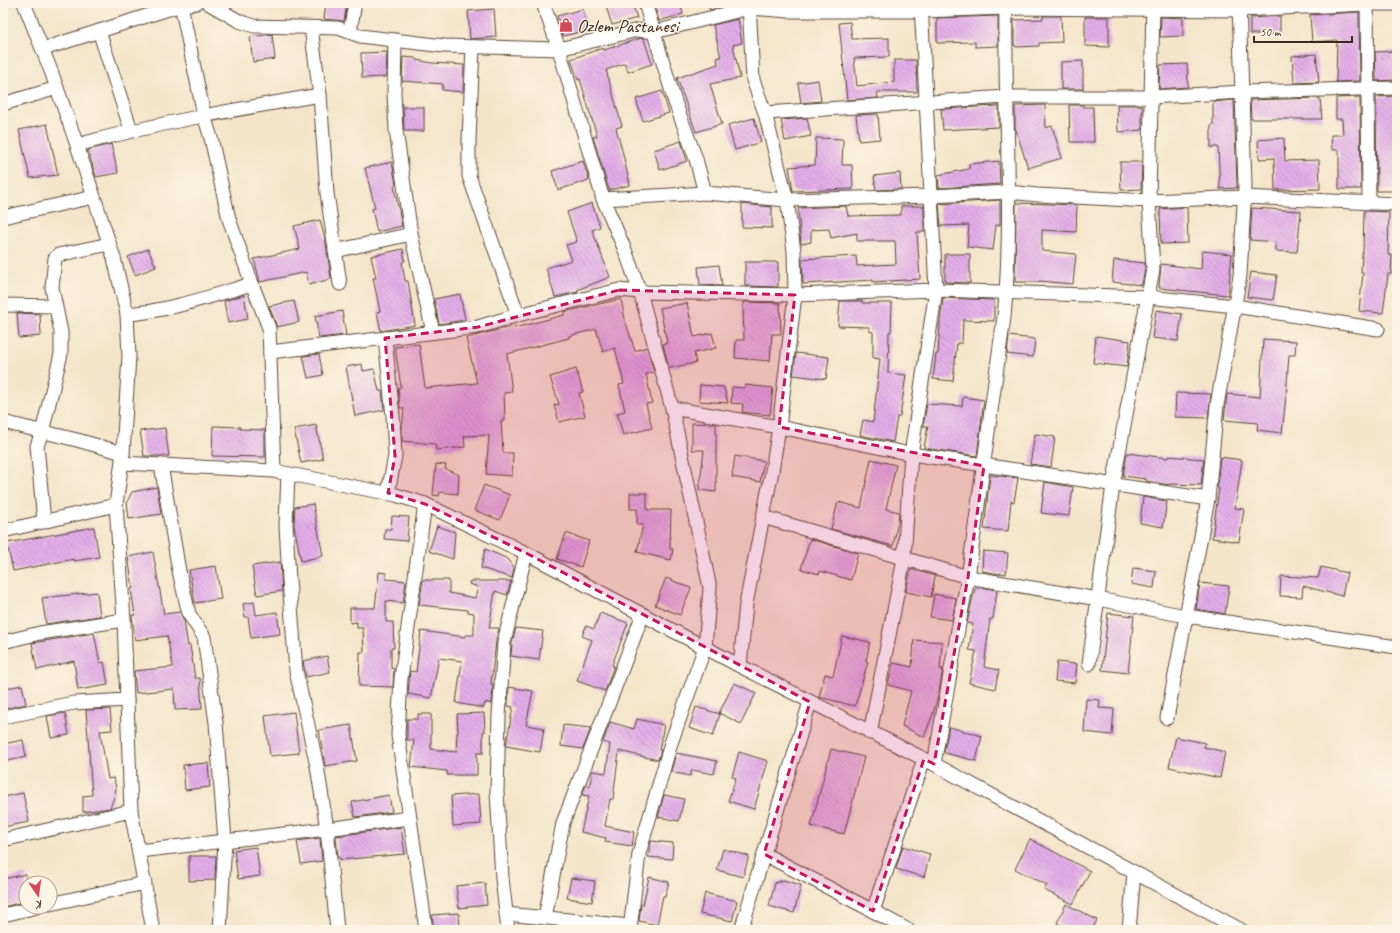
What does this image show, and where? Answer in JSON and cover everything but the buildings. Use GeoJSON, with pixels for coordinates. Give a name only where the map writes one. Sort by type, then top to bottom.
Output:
{"type":"FeatureCollection","features":[{"type":"Feature","properties":{"kind":"street"},"geometry":{"type":"LineString","coordinates":[[24,3],[43,49],[94,197],[114,258],[127,314],[129,356],[122,458],[116,505],[124,620],[131,811],[153,930]]}},
{"type":"Feature","properties":{"kind":"street"},"geometry":{"type":"LineString","coordinates":[[43,49],[181,5],[196,3]]}},
{"type":"Feature","properties":{"kind":"street"},"geometry":{"type":"LineString","coordinates":[[208,3],[225,8],[239,21],[254,26],[338,28],[360,36],[444,46],[559,49],[638,30],[654,32],[749,6],[789,11],[1006,5],[1239,7],[1367,3],[1397,4]]}},
{"type":"Feature","properties":{"kind":"street"},"geometry":{"type":"LineString","coordinates":[[350,32],[356,3]]}},
{"type":"Feature","properties":{"kind":"street"},"geometry":{"type":"LineString","coordinates":[[506,914],[630,928],[639,854],[671,743],[705,646],[710,588],[672,408],[640,292],[625,250],[603,199],[559,49],[543,3]]}},
{"type":"Feature","properties":{"kind":"street"},"geometry":{"type":"LineString","coordinates":[[645,3],[675,102],[696,159],[705,193]]}},
{"type":"Feature","properties":{"kind":"street"},"geometry":{"type":"LineString","coordinates":[[1367,3],[1369,203]]}},
{"type":"Feature","properties":{"kind":"street"},"geometry":{"type":"LineString","coordinates":[[181,5],[204,115],[211,138],[230,219],[268,328],[274,471]]}},
{"type":"Feature","properties":{"kind":"street"},"geometry":{"type":"LineString","coordinates":[[873,910],[929,762],[968,577],[984,466],[1006,291],[1009,192],[1006,97],[1006,5]]}},
{"type":"Feature","properties":{"kind":"street"},"geometry":{"type":"LineString","coordinates":[[740,666],[746,604],[779,427],[795,295],[794,251],[787,200],[764,113],[753,80],[749,6]]}},
{"type":"Feature","properties":{"kind":"street"},"geometry":{"type":"LineString","coordinates":[[1089,664],[1113,485],[1153,269],[1149,201],[1153,6]]}},
{"type":"Feature","properties":{"kind":"street"},"geometry":{"type":"LineString","coordinates":[[870,733],[904,559],[911,454],[936,290],[920,7]]}},
{"type":"Feature","properties":{"kind":"street"},"geometry":{"type":"LineString","coordinates":[[1167,718],[1208,499],[1216,405],[1240,276],[1245,197],[1243,92],[1239,7]]}},
{"type":"Feature","properties":{"kind":"street"},"geometry":{"type":"LineString","coordinates":[[311,28],[320,95],[327,193],[340,284]]}},
{"type":"Feature","properties":{"kind":"street"},"geometry":{"type":"LineString","coordinates":[[100,31],[131,130]]}},
{"type":"Feature","properties":{"kind":"street"},"geometry":{"type":"LineString","coordinates":[[395,40],[394,93],[396,130],[411,234],[433,332]]}},
{"type":"Feature","properties":{"kind":"street"},"geometry":{"type":"LineString","coordinates":[[473,47],[469,176],[518,315]]}},
{"type":"Feature","properties":{"kind":"street"},"geometry":{"type":"LineString","coordinates":[[3,104],[57,88]]}},
{"type":"Feature","properties":{"kind":"street"},"geometry":{"type":"LineString","coordinates":[[764,113],[1006,97],[1151,97],[1243,92],[1397,88]]}},
{"type":"Feature","properties":{"kind":"street"},"geometry":{"type":"LineString","coordinates":[[76,145],[131,130],[204,115],[320,95]]}},
{"type":"Feature","properties":{"kind":"street"},"geometry":{"type":"LineString","coordinates":[[603,199],[705,193],[787,200],[1009,192],[1149,201],[1245,197],[1397,204]]}},
{"type":"Feature","properties":{"kind":"street"},"geometry":{"type":"LineString","coordinates":[[3,217],[94,197]]}},
{"type":"Feature","properties":{"kind":"street"},"geometry":{"type":"LineString","coordinates":[[335,251],[411,234]]}},
{"type":"Feature","properties":{"kind":"street"},"geometry":{"type":"LineString","coordinates":[[44,522],[37,446],[42,432],[61,354],[61,332],[52,288],[55,258],[58,255],[109,244]]}},
{"type":"Feature","properties":{"kind":"street"},"geometry":{"type":"LineString","coordinates":[[127,314],[140,313],[192,302],[252,284]]}},
{"type":"Feature","properties":{"kind":"street"},"geometry":{"type":"LineString","coordinates":[[270,352],[478,327],[518,315],[619,290],[640,292],[795,295],[936,290],[1006,291],[1148,297],[1235,306],[1378,328]]}},
{"type":"Feature","properties":{"kind":"street"},"geometry":{"type":"LineString","coordinates":[[3,305],[55,306]]}},
{"type":"Feature","properties":{"kind":"street"},"geometry":{"type":"LineString","coordinates":[[386,338],[395,456],[388,493]]}},
{"type":"Feature","properties":{"kind":"street"},"geometry":{"type":"LineString","coordinates":[[672,408],[779,427],[911,454],[1208,499]]}},
{"type":"Feature","properties":{"kind":"street"},"geometry":{"type":"LineString","coordinates":[[3,422],[42,432],[122,458],[161,465],[274,471],[388,493],[425,504],[526,553],[705,646],[740,666],[929,762],[1241,930]]}},
{"type":"Feature","properties":{"kind":"street"},"geometry":{"type":"LineString","coordinates":[[161,465],[179,571],[189,614],[204,637],[216,723],[225,841],[220,930]]}},
{"type":"Feature","properties":{"kind":"street"},"geometry":{"type":"LineString","coordinates":[[288,474],[286,525],[296,671],[317,766],[327,829],[337,930]]}},
{"type":"Feature","properties":{"kind":"street"},"geometry":{"type":"LineString","coordinates":[[425,504],[401,678],[398,735],[426,930]]}},
{"type":"Feature","properties":{"kind":"street"},"geometry":{"type":"LineString","coordinates":[[3,531],[116,505]]}},
{"type":"Feature","properties":{"kind":"street"},"geometry":{"type":"LineString","coordinates":[[763,517],[968,577],[1098,599],[1186,616],[1397,647]]}},
{"type":"Feature","properties":{"kind":"street"},"geometry":{"type":"LineString","coordinates":[[508,930],[497,792],[499,716],[504,642],[526,553]]}},
{"type":"Feature","properties":{"kind":"street"},"geometry":{"type":"LineString","coordinates":[[545,918],[562,824],[642,614]]}},
{"type":"Feature","properties":{"kind":"street"},"geometry":{"type":"LineString","coordinates":[[3,642],[40,633],[124,620]]}},
{"type":"Feature","properties":{"kind":"street"},"geometry":{"type":"LineString","coordinates":[[3,717],[74,703],[127,700]]}},
{"type":"Feature","properties":{"kind":"street"},"geometry":{"type":"LineString","coordinates":[[741,930],[810,702]]}},
{"type":"Feature","properties":{"kind":"street"},"geometry":{"type":"LineString","coordinates":[[3,840],[131,811]]}},
{"type":"Feature","properties":{"kind":"street"},"geometry":{"type":"LineString","coordinates":[[139,851],[409,818]]}},
{"type":"Feature","properties":{"kind":"street"},"geometry":{"type":"LineString","coordinates":[[764,854],[873,910],[908,930]]}},
{"type":"Feature","properties":{"kind":"street"},"geometry":{"type":"LineString","coordinates":[[1129,930],[1134,872]]}},
{"type":"Feature","properties":{"kind":"street"},"geometry":{"type":"LineString","coordinates":[[58,902],[145,883]]}},
{"type":"Feature","properties":{"kind":"street"},"geometry":{"type":"LineString","coordinates":[[3,915],[18,911]]}},
{"type":"Feature","properties":{"kind":"highlighted area"},"geometry":{"type":"Polygon","coordinates":[[[619,290],[795,295],[779,427],[984,466],[968,577],[934,764],[924,759],[873,911],[764,854],[810,702],[526,553],[425,504],[388,493],[395,456],[385,338],[478,327],[619,290]]]}},
{"type":"Feature","properties":{"kind":"place","name":"Ozlem Pastanesi"},"geometry":{"type":"Point","coordinates":[566,25]}}]}
